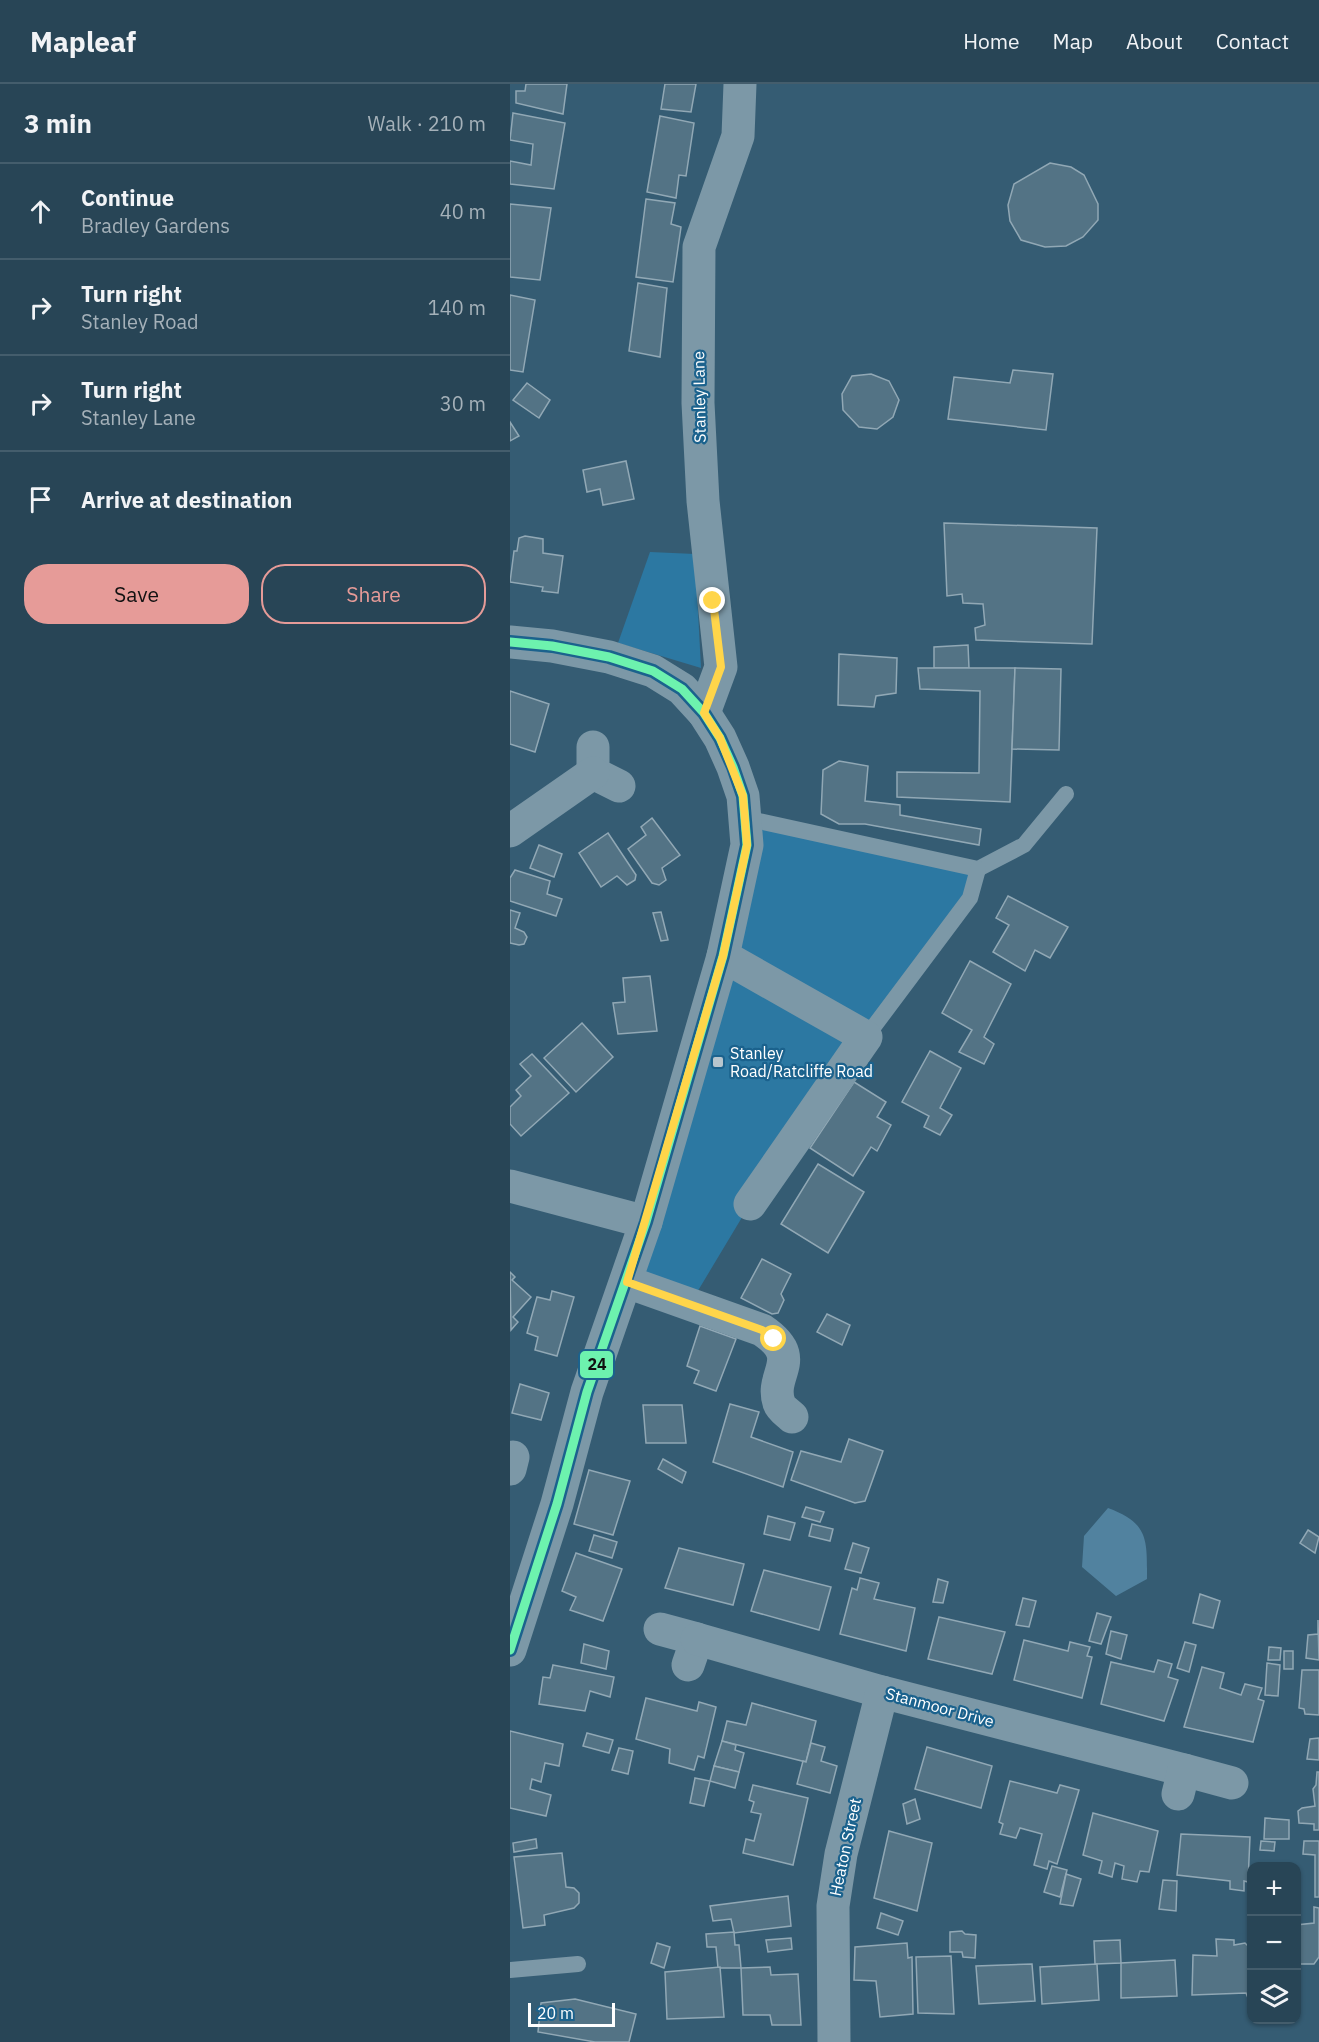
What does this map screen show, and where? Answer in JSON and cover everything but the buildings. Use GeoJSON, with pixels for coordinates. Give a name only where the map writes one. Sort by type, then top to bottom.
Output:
{"type":"FeatureCollection","features":[{"type":"Feature","properties":{"kind":"street","name":"Stanley Lane"},"geometry":{"type":"LineString","coordinates":[[704,713],[721,667],[703,501],[698,403],[699,248],[738,136],[740,84]]}},
{"type":"Feature","properties":{"kind":"street"},"geometry":{"type":"LineString","coordinates":[[510,642],[597,655],[653,670],[682,689],[704,713],[720,738],[733,767],[743,796],[747,845],[723,956],[646,1222],[587,1392],[556,1504],[510,1650]]}},
{"type":"Feature","properties":{"kind":"street"},"geometry":{"type":"LineString","coordinates":[[510,831],[602,769]]}},
{"type":"Feature","properties":{"kind":"street"},"geometry":{"type":"LineString","coordinates":[[723,956],[866,1036],[750,1204]]}},
{"type":"Feature","properties":{"kind":"street"},"geometry":{"type":"LineString","coordinates":[[510,1186],[646,1222]]}},
{"type":"Feature","properties":{"kind":"street"},"geometry":{"type":"LineString","coordinates":[[627,1282],[762,1330],[774,1339],[782,1351],[784,1364],[778,1393],[780,1405],[792,1417]]}},
{"type":"Feature","properties":{"kind":"street","name":"Stanmoor Drive"},"geometry":{"type":"LineString","coordinates":[[660,1629],[692,1652],[882,1692],[1181,1782],[1233,1783]]}},
{"type":"Feature","properties":{"kind":"street","name":"Heaton Street"},"geometry":{"type":"LineString","coordinates":[[834,2042],[833,1906],[841,1854],[882,1692]]}},
{"type":"Feature","properties":{"kind":"lane"},"geometry":{"type":"LineString","coordinates":[[745,818],[978,868],[1024,845],[1066,794]]}},
{"type":"Feature","properties":{"kind":"lane"},"geometry":{"type":"LineString","coordinates":[[866,1036],[970,898],[978,868]]}},
{"type":"Feature","properties":{"kind":"lane"},"geometry":{"type":"LineString","coordinates":[[510,1970],[578,1964]]}},
{"type":"Feature","properties":{"kind":"shaded area"},"geometry":{"type":"Polygon","coordinates":[[[650,552],[695,554],[701,668],[618,643],[650,552]]]}},
{"type":"Feature","properties":{"kind":"shaded area"},"geometry":{"type":"Polygon","coordinates":[[[745,818],[978,869],[970,898],[750,1204],[690,1304],[627,1282],[745,818]]]}},
{"type":"Feature","properties":{"kind":"shaded area"},"geometry":{"type":"Polygon","coordinates":[[[1108,1508],[1131,1520],[1138,1527],[1143,1535],[1147,1554],[1147,1579],[1116,1596],[1082,1567],[1084,1536],[1108,1508]]]}},
{"type":"Feature","properties":{"kind":"transit line","name":"24"},"geometry":{"type":"LineString","coordinates":[[510,642],[552,646],[609,657],[653,671],[682,689],[704,713],[720,738],[733,767],[743,796],[747,845],[723,956],[646,1222],[587,1392],[557,1504],[510,1650]]}},
{"type":"Feature","properties":{"kind":"place","name":"Stanley Road/Ratcliffe Road"},"geometry":{"type":"Point","coordinates":[718,1062]}},
{"type":"Feature","properties":{"kind":"route"},"geometry":{"type":"LineString","coordinates":[[713,601],[721,667],[704,713],[720,738],[743,796],[747,845],[733,921],[627,1282],[762,1330],[774,1339]]}}]}
